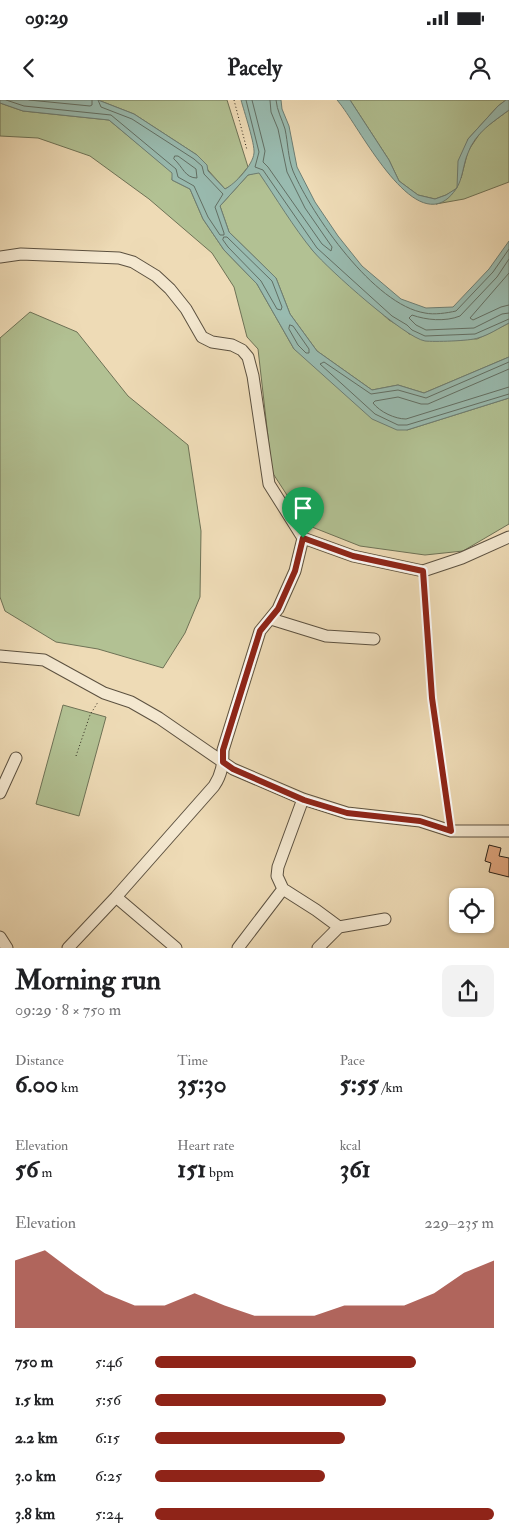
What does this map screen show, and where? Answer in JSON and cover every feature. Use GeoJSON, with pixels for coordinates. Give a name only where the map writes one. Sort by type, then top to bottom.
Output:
{"type":"FeatureCollection","features":[{"type":"Feature","properties":{"kind":"street"},"geometry":{"type":"LineString","coordinates":[[0,257],[30,254],[119,258],[133,262],[156,276],[170,289],[186,309],[202,337],[212,342],[232,345],[242,350],[248,357],[253,376],[269,484],[303,538],[353,556],[423,571],[462,558],[509,537]]}},
{"type":"Feature","properties":{"kind":"street"},"geometry":{"type":"LineString","coordinates":[[68,948],[116,897],[220,777],[223,750],[260,631],[271,619],[295,571],[303,538]]}},
{"type":"Feature","properties":{"kind":"street"},"geometry":{"type":"LineString","coordinates":[[271,619],[326,636],[374,640]]}},
{"type":"Feature","properties":{"kind":"street"},"geometry":{"type":"LineString","coordinates":[[0,656],[44,660],[104,693],[131,702],[145,710],[233,769],[304,800],[347,813],[420,821],[451,831],[509,831]]}},
{"type":"Feature","properties":{"kind":"street"},"geometry":{"type":"LineString","coordinates":[[0,793],[16,758]]}},
{"type":"Feature","properties":{"kind":"street"},"geometry":{"type":"LineString","coordinates":[[304,800],[278,867],[278,876],[283,888],[339,927]]}},
{"type":"Feature","properties":{"kind":"street"},"geometry":{"type":"LineString","coordinates":[[238,948],[283,888]]}},
{"type":"Feature","properties":{"kind":"street"},"geometry":{"type":"LineString","coordinates":[[116,897],[176,948]]}},
{"type":"Feature","properties":{"kind":"street"},"geometry":{"type":"LineString","coordinates":[[318,948],[339,927],[385,919]]}},
{"type":"Feature","properties":{"kind":"street"},"geometry":{"type":"LineString","coordinates":[[0,937],[7,948]]}},
{"type":"Feature","properties":{"kind":"path"},"geometry":{"type":"LineString","coordinates":[[234,100],[247,150]]}},
{"type":"Feature","properties":{"kind":"path"},"geometry":{"type":"LineString","coordinates":[[423,571],[432,698],[451,831]]}},
{"type":"Feature","properties":{"kind":"path"},"geometry":{"type":"LineString","coordinates":[[76,756],[90,715],[104,693]]}},
{"type":"Feature","properties":{"kind":"green space"},"geometry":{"type":"Polygon","coordinates":[[[98,100],[227,100],[248,167],[233,185],[225,189],[197,155],[134,114],[98,100]]]}},
{"type":"Feature","properties":{"kind":"green space"},"geometry":{"type":"Polygon","coordinates":[[[350,100],[506,100],[498,106],[468,139],[461,178],[468,151],[482,130],[509,110],[509,182],[464,199],[436,204],[448,198],[455,190],[435,199],[418,195],[399,181],[389,160],[350,100]]]}},
{"type":"Feature","properties":{"kind":"green space"},"geometry":{"type":"Polygon","coordinates":[[[0,103],[23,111],[109,120],[173,173],[172,180],[190,189],[203,219],[224,250],[257,284],[294,349],[407,430],[509,398],[509,524],[463,551],[425,555],[360,546],[312,527],[296,509],[272,472],[258,349],[247,337],[234,287],[212,253],[149,199],[90,156],[38,138],[0,136],[0,103]]]}},
{"type":"Feature","properties":{"kind":"green space"},"geometry":{"type":"Polygon","coordinates":[[[259,172],[313,251],[389,320],[409,334],[477,339],[509,323],[509,357],[424,393],[398,385],[372,390],[317,351],[290,314],[276,278],[229,232],[220,206],[248,175],[259,172]]]}},
{"type":"Feature","properties":{"kind":"green space"},"geometry":{"type":"Polygon","coordinates":[[[30,312],[77,332],[128,396],[188,445],[201,531],[200,597],[185,633],[163,668],[98,649],[56,642],[5,611],[0,597],[0,338],[30,312]]]}},
{"type":"Feature","properties":{"kind":"green space"},"geometry":{"type":"Polygon","coordinates":[[[63,705],[106,717],[79,816],[36,804],[63,705]]]}},
{"type":"Feature","properties":{"kind":"water"},"geometry":{"type":"Polygon","coordinates":[[[0,100],[98,100],[134,114],[197,155],[207,165],[208,171],[225,189],[243,174],[254,153],[241,100],[281,100],[282,109],[289,126],[297,167],[315,202],[338,236],[362,266],[401,299],[426,308],[453,307],[489,269],[509,241],[509,323],[474,339],[425,341],[401,328],[367,302],[321,260],[292,223],[259,173],[248,175],[220,206],[229,232],[276,278],[290,314],[317,351],[372,390],[398,385],[424,393],[509,357],[509,398],[407,430],[397,430],[372,419],[294,349],[257,284],[224,250],[203,219],[190,189],[172,180],[172,173],[109,120],[23,111],[0,103],[0,100]]]}},
{"type":"Feature","properties":{"kind":"water"},"geometry":{"type":"Polygon","coordinates":[[[337,100],[350,100],[389,160],[399,181],[418,195],[435,199],[456,189],[441,203],[424,203],[407,192],[390,175],[374,154],[337,100]]]}},
{"type":"Feature","properties":{"kind":"water"},"geometry":{"type":"Polygon","coordinates":[[[509,100],[509,110],[485,128],[471,146],[457,187],[458,161],[468,139],[498,106],[509,100]]]}},
{"type":"Feature","properties":{"kind":"building"},"geometry":{"type":"Polygon","coordinates":[[[489,845],[501,848],[499,856],[509,858],[509,877],[489,872],[491,863],[485,861],[489,845]]]}},
{"type":"Feature","properties":{"kind":"route"},"geometry":{"type":"LineString","coordinates":[[303,538],[353,556],[423,571],[432,698],[451,831],[420,821],[347,813],[304,800],[233,769],[223,762],[223,750],[260,631],[278,609],[295,571],[303,538]]}}]}
